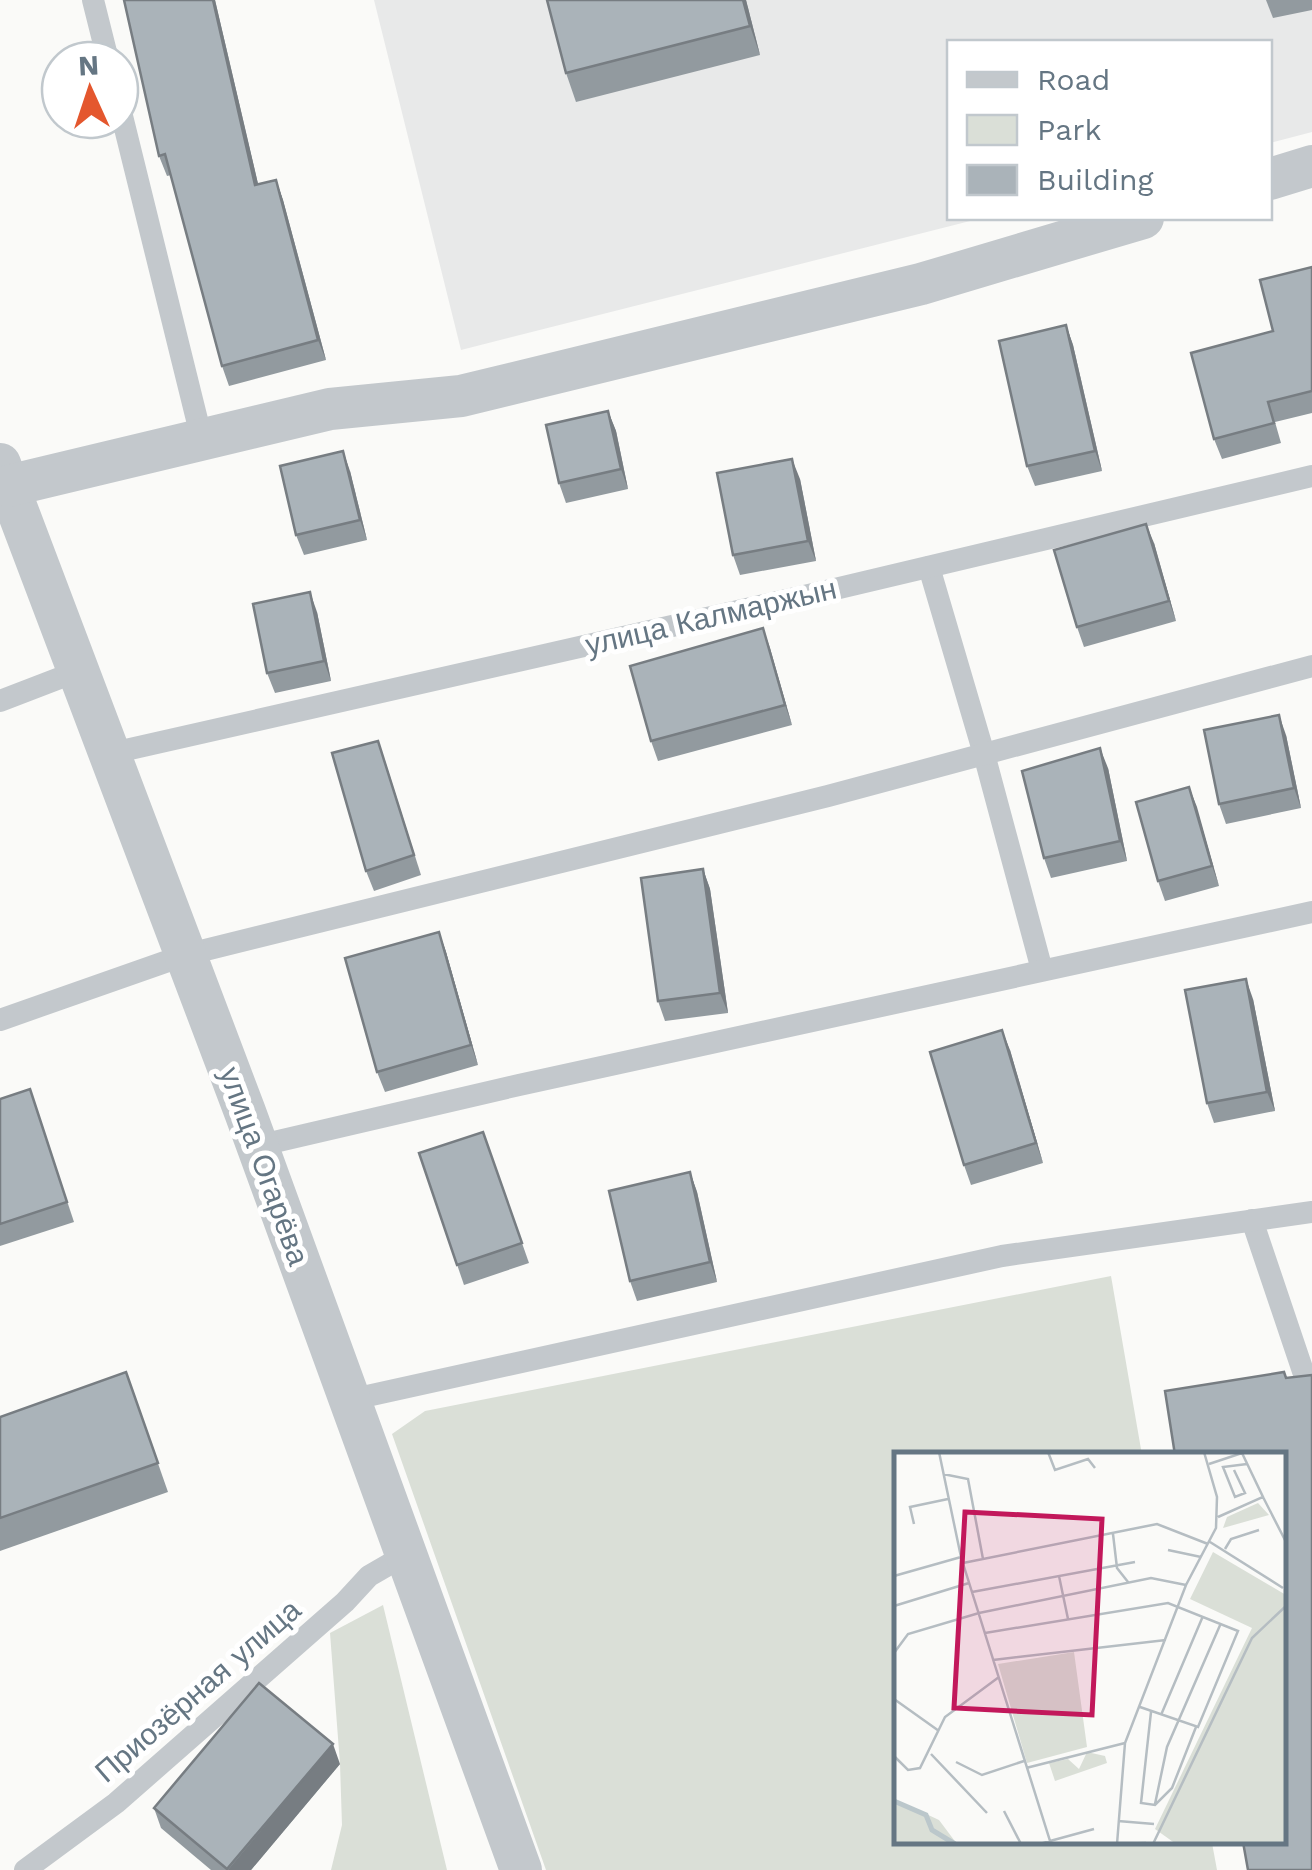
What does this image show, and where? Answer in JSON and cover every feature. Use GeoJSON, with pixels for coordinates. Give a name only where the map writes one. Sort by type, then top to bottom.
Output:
{"type":"FeatureCollection","features":[{"type":"Feature","properties":{"kind":"street"},"geometry":{"type":"LineString","coordinates":[[1272,178],[1312,166]]}},
{"type":"Feature","properties":{"kind":"street"},"geometry":{"type":"LineString","coordinates":[[4,475],[202,440],[330,409],[461,396],[922,284],[1136,220]]}},
{"type":"Feature","properties":{"kind":"street","name":"улица Огарёва"},"geometry":{"type":"LineString","coordinates":[[4,475],[257,1146],[521,1870]]}},
{"type":"Feature","properties":{"kind":"lane"},"geometry":{"type":"LineString","coordinates":[[93,0],[103,40]]}},
{"type":"Feature","properties":{"kind":"lane"},"geometry":{"type":"LineString","coordinates":[[128,140],[202,440]]}},
{"type":"Feature","properties":{"kind":"lane","name":"улица Калмаржын"},"geometry":{"type":"LineString","coordinates":[[108,754],[1312,476]]}},
{"type":"Feature","properties":{"kind":"lane"},"geometry":{"type":"LineString","coordinates":[[929,567],[1042,970]]}},
{"type":"Feature","properties":{"kind":"lane"},"geometry":{"type":"LineString","coordinates":[[0,1020],[185,956],[809,801],[1312,666]]}},
{"type":"Feature","properties":{"kind":"lane"},"geometry":{"type":"LineString","coordinates":[[0,701],[78,672]]}},
{"type":"Feature","properties":{"kind":"lane"},"geometry":{"type":"LineString","coordinates":[[257,1146],[519,1084],[1312,912]]}},
{"type":"Feature","properties":{"kind":"lane"},"geometry":{"type":"LineString","coordinates":[[349,1400],[1002,1256],[1312,1212]]}},
{"type":"Feature","properties":{"kind":"lane"},"geometry":{"type":"LineString","coordinates":[[1252,1220],[1312,1398]]}},
{"type":"Feature","properties":{"kind":"lane","name":"Приозёрная улица"},"geometry":{"type":"LineString","coordinates":[[25,1870],[116,1803],[345,1602],[369,1576],[406,1554]]}},
{"type":"Feature","properties":{"kind":"shaded area"},"geometry":{"type":"Polygon","coordinates":[[[374,0],[1312,0],[1312,132],[1272,142],[1272,40],[947,40],[947,220],[974,220],[461,350],[374,0]]]}},
{"type":"Feature","properties":{"kind":"green space"},"geometry":{"type":"Polygon","coordinates":[[[1111,1276],[1141,1452],[894,1452],[894,1845],[1212,1845],[1217,1870],[546,1870],[392,1434],[425,1411],[1111,1276]]]}},
{"type":"Feature","properties":{"kind":"green space"},"geometry":{"type":"Polygon","coordinates":[[[383,1605],[447,1870],[331,1870],[342,1825],[330,1633],[383,1605]]]}},
{"type":"Feature","properties":{"kind":"building"},"geometry":{"type":"Polygon","coordinates":[[[124,0],[213,0],[255,185],[276,180],[318,340],[222,366],[165,154],[159,156],[140,71],[140,40],[133,40],[124,0]]]}},
{"type":"Feature","properties":{"kind":"building"},"geometry":{"type":"Polygon","coordinates":[[[547,0],[743,0],[750,26],[566,73],[547,0]]]}},
{"type":"Feature","properties":{"kind":"building"},"geometry":{"type":"Polygon","coordinates":[[[1312,267],[1312,391],[1268,402],[1274,423],[1214,439],[1191,353],[1273,331],[1260,280],[1312,267]]]}},
{"type":"Feature","properties":{"kind":"building"},"geometry":{"type":"Polygon","coordinates":[[[1066,325],[1095,451],[1027,466],[999,341],[1066,325]]]}},
{"type":"Feature","properties":{"kind":"building"},"geometry":{"type":"Polygon","coordinates":[[[608,411],[621,469],[559,483],[546,425],[608,411]]]}},
{"type":"Feature","properties":{"kind":"building"},"geometry":{"type":"Polygon","coordinates":[[[343,451],[360,520],[296,535],[280,466],[343,451]]]}},
{"type":"Feature","properties":{"kind":"building"},"geometry":{"type":"Polygon","coordinates":[[[792,459],[808,541],[733,555],[717,473],[792,459]]]}},
{"type":"Feature","properties":{"kind":"building"},"geometry":{"type":"Polygon","coordinates":[[[1146,524],[1169,601],[1077,627],[1054,550],[1146,524]]]}},
{"type":"Feature","properties":{"kind":"building"},"geometry":{"type":"Polygon","coordinates":[[[310,592],[324,661],[267,673],[253,604],[310,592]]]}},
{"type":"Feature","properties":{"kind":"building"},"geometry":{"type":"Polygon","coordinates":[[[763,628],[785,705],[651,741],[630,666],[763,628]]]}},
{"type":"Feature","properties":{"kind":"building"},"geometry":{"type":"Polygon","coordinates":[[[1279,715],[1294,788],[1219,804],[1204,730],[1279,715]]]}},
{"type":"Feature","properties":{"kind":"building"},"geometry":{"type":"Polygon","coordinates":[[[378,741],[414,855],[366,871],[332,753],[378,741]]]}},
{"type":"Feature","properties":{"kind":"building"},"geometry":{"type":"Polygon","coordinates":[[[1100,748],[1120,841],[1044,858],[1022,771],[1100,748]]]}},
{"type":"Feature","properties":{"kind":"building"},"geometry":{"type":"Polygon","coordinates":[[[1189,787],[1212,866],[1158,881],[1136,802],[1189,787]]]}},
{"type":"Feature","properties":{"kind":"building"},"geometry":{"type":"Polygon","coordinates":[[[703,869],[720,993],[658,1001],[641,878],[703,869]]]}},
{"type":"Feature","properties":{"kind":"building"},"geometry":{"type":"Polygon","coordinates":[[[439,932],[471,1045],[377,1072],[345,958],[439,932]]]}},
{"type":"Feature","properties":{"kind":"building"},"geometry":{"type":"Polygon","coordinates":[[[1246,979],[1267,1092],[1207,1103],[1185,990],[1246,979]]]}},
{"type":"Feature","properties":{"kind":"building"},"geometry":{"type":"Polygon","coordinates":[[[1002,1030],[1036,1143],[964,1165],[930,1052],[1002,1030]]]}},
{"type":"Feature","properties":{"kind":"building"},"geometry":{"type":"Polygon","coordinates":[[[30,1089],[67,1202],[0,1224],[0,1099],[30,1089]]]}},
{"type":"Feature","properties":{"kind":"building"},"geometry":{"type":"Polygon","coordinates":[[[483,1132],[522,1243],[457,1265],[419,1153],[483,1132]]]}},
{"type":"Feature","properties":{"kind":"building"},"geometry":{"type":"Polygon","coordinates":[[[690,1172],[710,1262],[630,1281],[609,1191],[690,1172]]]}},
{"type":"Feature","properties":{"kind":"building"},"geometry":{"type":"Polygon","coordinates":[[[126,1372],[158,1463],[0,1518],[0,1417],[126,1372]]]}},
{"type":"Feature","properties":{"kind":"building"},"geometry":{"type":"Polygon","coordinates":[[[1284,1372],[1286,1378],[1312,1375],[1312,1870],[1248,1870],[1244,1845],[1287,1845],[1287,1452],[1175,1452],[1165,1391],[1284,1372]]]}},
{"type":"Feature","properties":{"kind":"building"},"geometry":{"type":"Polygon","coordinates":[[[259,1683],[333,1744],[227,1869],[154,1808],[259,1683]]]}}]}
